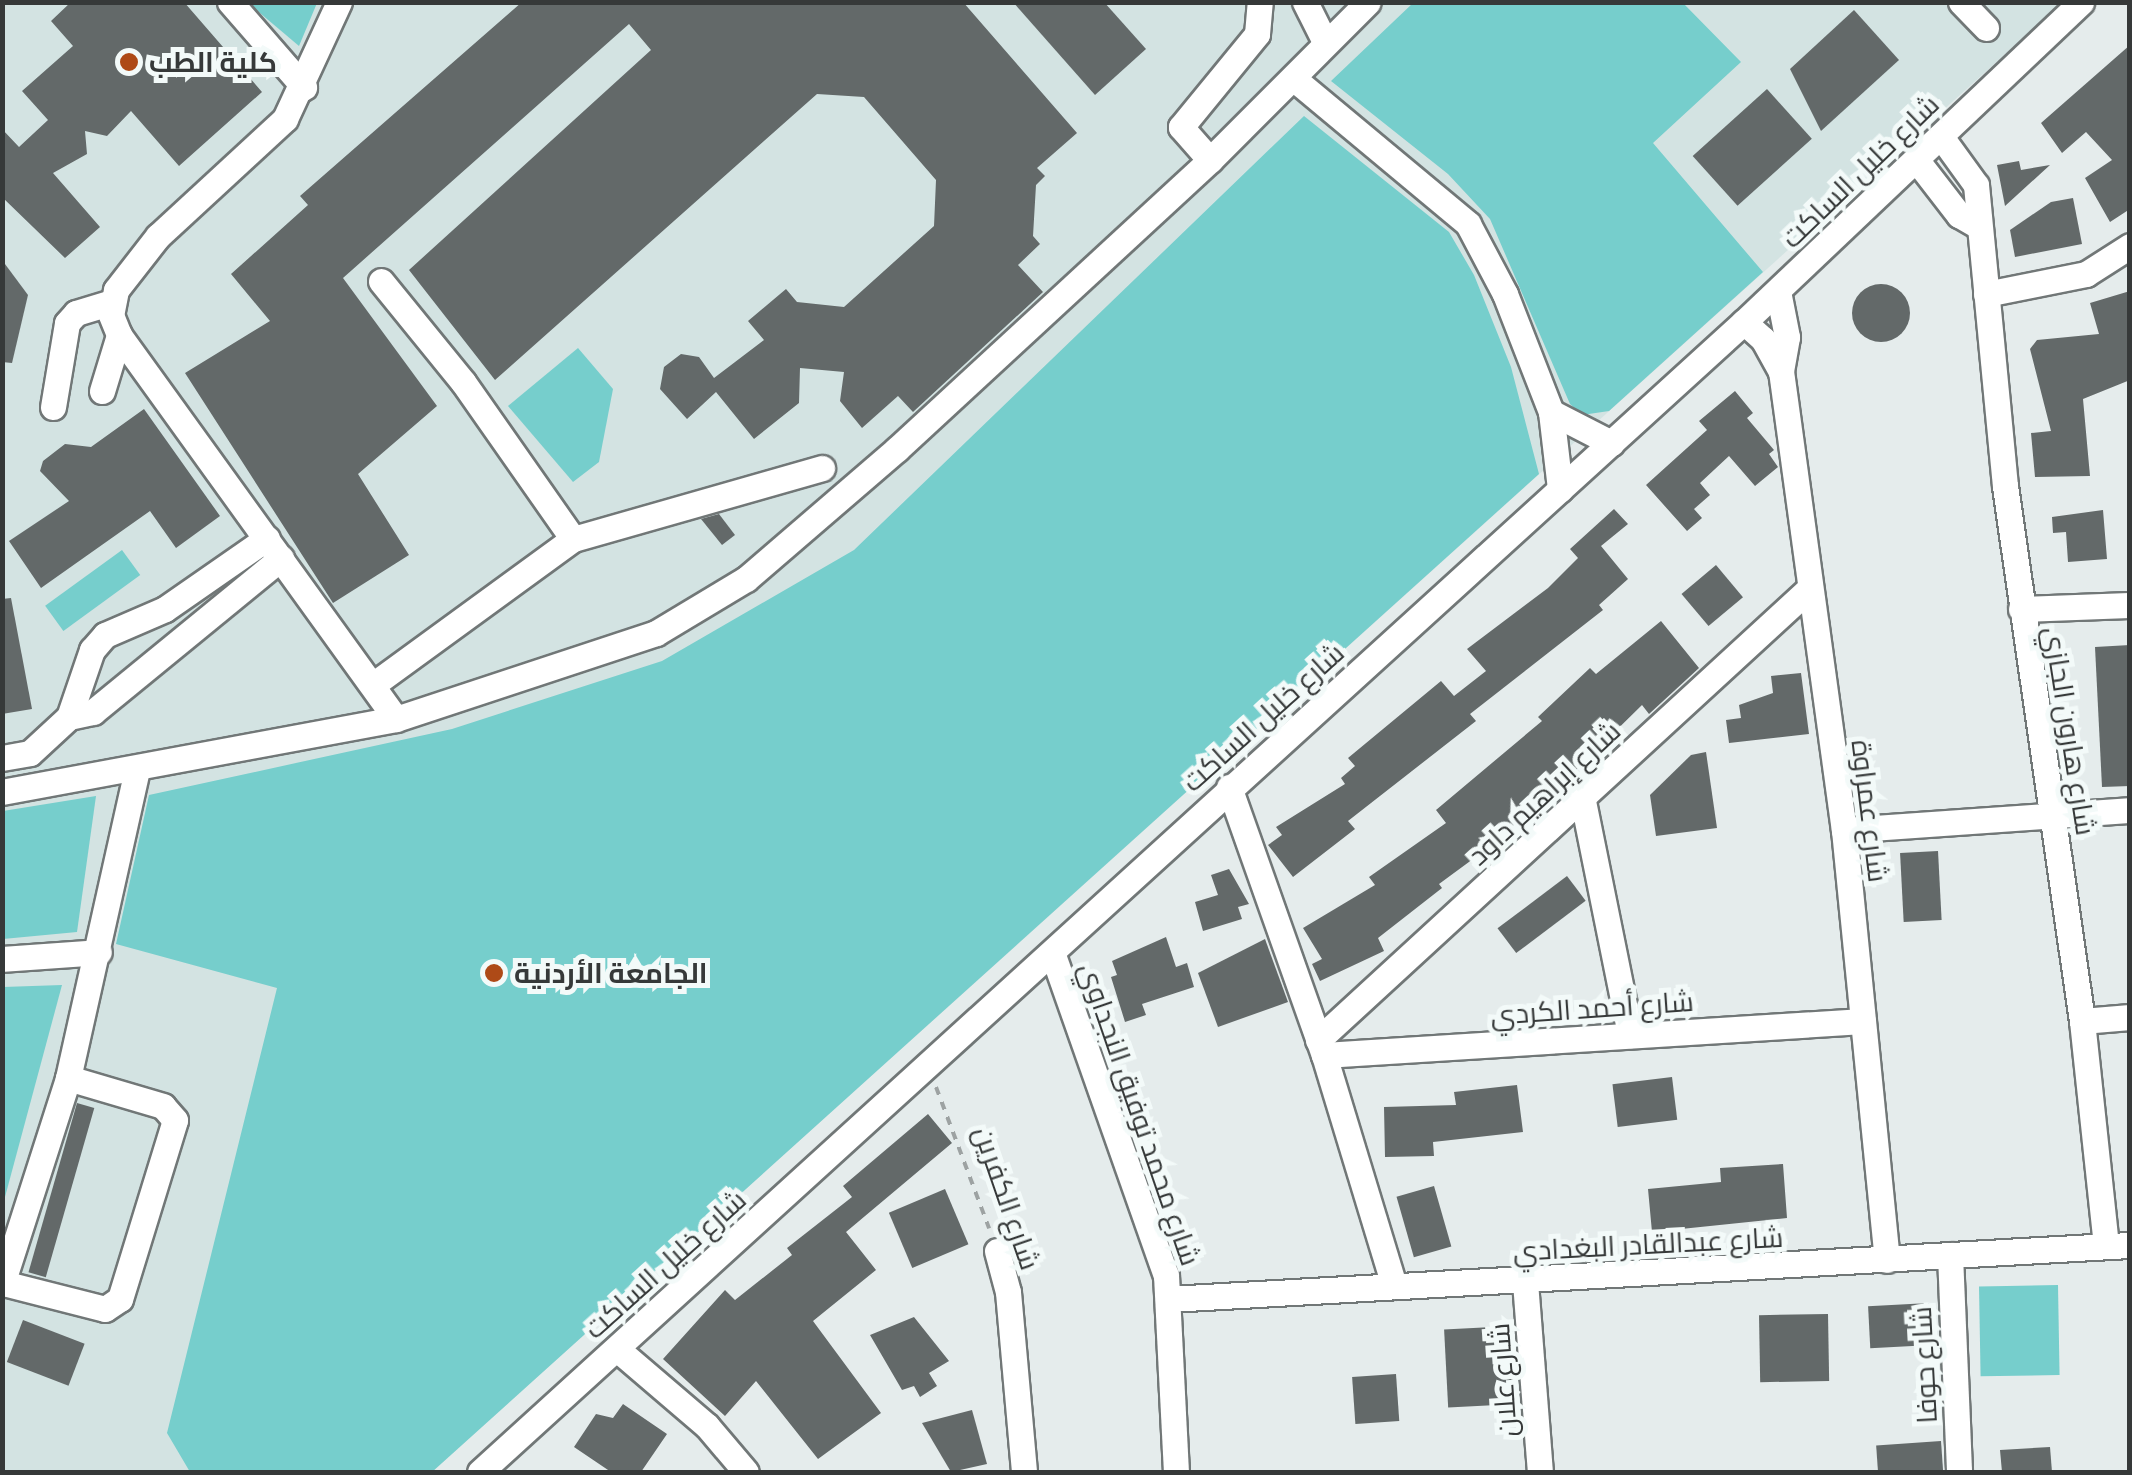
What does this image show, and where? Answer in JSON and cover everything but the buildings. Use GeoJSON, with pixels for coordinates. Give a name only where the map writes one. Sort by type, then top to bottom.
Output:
{"type":"FeatureCollection","features":[{"type":"Feature","properties":{"kind":"street"},"geometry":{"type":"LineString","coordinates":[[230,2],[304,86]]}},
{"type":"Feature","properties":{"kind":"street"},"geometry":{"type":"LineString","coordinates":[[53,407],[67,323],[76,313],[110,302],[167,225],[285,120],[340,2]]}},
{"type":"Feature","properties":{"kind":"street"},"geometry":{"type":"LineString","coordinates":[[1210,160],[1181,128],[1250,44],[1262,24],[1260,2]]}},
{"type":"Feature","properties":{"kind":"street"},"geometry":{"type":"LineString","coordinates":[[1306,2],[1325,42]]}},
{"type":"Feature","properties":{"kind":"street"},"geometry":{"type":"LineString","coordinates":[[2,792],[396,719],[656,633],[746,579],[956,396],[1210,160],[1368,2]]}},
{"type":"Feature","properties":{"kind":"street"},"geometry":{"type":"LineString","coordinates":[[1961,2],[1986,28]]}},
{"type":"Feature","properties":{"kind":"street","name":"شارع خليل الساكت"},"geometry":{"type":"LineString","coordinates":[[480,1472],[1053,955],[1229,787],[1778,291],[2082,2]]}},
{"type":"Feature","properties":{"kind":"street"},"geometry":{"type":"LineString","coordinates":[[1292,78],[1468,224],[1505,294],[1551,412],[1560,489]]}},
{"type":"Feature","properties":{"kind":"street","name":"شارع هارون الجازي"},"geometry":{"type":"LineString","coordinates":[[1942,138],[1976,185],[1976,224],[2021,610],[2118,1246]]}},
{"type":"Feature","properties":{"kind":"street"},"geometry":{"type":"LineString","coordinates":[[1918,162],[1959,215],[1976,224]]}},
{"type":"Feature","properties":{"kind":"street"},"geometry":{"type":"LineString","coordinates":[[1986,294],[2086,274],[2130,246]]}},
{"type":"Feature","properties":{"kind":"street"},"geometry":{"type":"LineString","coordinates":[[382,281],[463,382],[573,539]]}},
{"type":"Feature","properties":{"kind":"street","name":"شارع عمراوة"},"geometry":{"type":"LineString","coordinates":[[1778,291],[1787,337],[1782,371],[1808,589],[1844,830],[1887,1260]]}},
{"type":"Feature","properties":{"kind":"street"},"geometry":{"type":"LineString","coordinates":[[110,302],[118,335],[396,719]]}},
{"type":"Feature","properties":{"kind":"street","name":"شارع عمراوة"},"geometry":{"type":"LineString","coordinates":[[1744,322],[1764,339],[1782,371]]}},
{"type":"Feature","properties":{"kind":"street"},"geometry":{"type":"LineString","coordinates":[[102,390],[118,335]]}},
{"type":"Feature","properties":{"kind":"street"},"geometry":{"type":"LineString","coordinates":[[1551,412],[1611,443]]}},
{"type":"Feature","properties":{"kind":"street"},"geometry":{"type":"LineString","coordinates":[[374,684],[573,539],[822,468]]}},
{"type":"Feature","properties":{"kind":"street"},"geometry":{"type":"LineString","coordinates":[[2,758],[30,753],[68,718],[92,650],[105,635],[164,609],[274,548]]}},
{"type":"Feature","properties":{"kind":"street"},"geometry":{"type":"LineString","coordinates":[[68,718],[94,712],[180,648],[183,633],[274,548]]}},
{"type":"Feature","properties":{"kind":"street","name":"شارع إبراهيم داود"},"geometry":{"type":"LineString","coordinates":[[1321,1048],[1808,589]]}},
{"type":"Feature","properties":{"kind":"street"},"geometry":{"type":"LineString","coordinates":[[2021,610],[2130,606]]}},
{"type":"Feature","properties":{"kind":"street"},"geometry":{"type":"LineString","coordinates":[[164,609],[183,633]]}},
{"type":"Feature","properties":{"kind":"street"},"geometry":{"type":"LineString","coordinates":[[68,1078],[163,1106],[175,1120],[120,1300],[105,1309],[2,1283],[68,1078],[137,770]]}},
{"type":"Feature","properties":{"kind":"street"},"geometry":{"type":"LineString","coordinates":[[1229,787],[1321,1048],[1394,1286]]}},
{"type":"Feature","properties":{"kind":"street"},"geometry":{"type":"LineString","coordinates":[[1583,801],[1630,1034]]}},
{"type":"Feature","properties":{"kind":"street"},"geometry":{"type":"LineString","coordinates":[[1844,830],[2130,810]]}},
{"type":"Feature","properties":{"kind":"street"},"geometry":{"type":"LineString","coordinates":[[2,959],[99,952]]}},
{"type":"Feature","properties":{"kind":"street","name":"شارع محمد توفيق النجداوي"},"geometry":{"type":"LineString","coordinates":[[1053,955],[1148,1214],[1169,1299],[1176,1472]]}},
{"type":"Feature","properties":{"kind":"street"},"geometry":{"type":"LineString","coordinates":[[2082,1021],[2130,1017]]}},
{"type":"Feature","properties":{"kind":"street","name":"شارع أحمد الكردي"},"geometry":{"type":"LineString","coordinates":[[1321,1048],[1863,1021]]}},
{"type":"Feature","properties":{"kind":"street","name":"شارع عبدالقادر البغدادي"},"geometry":{"type":"LineString","coordinates":[[1169,1299],[2118,1246]]}},
{"type":"Feature","properties":{"kind":"street","name":"شارع الكفرين"},"geometry":{"type":"LineString","coordinates":[[997,1251],[1008,1292],[1024,1472]]}},
{"type":"Feature","properties":{"kind":"street","name":"شارع حوفا"},"geometry":{"type":"LineString","coordinates":[[1950,1256],[1959,1472]]}},
{"type":"Feature","properties":{"kind":"street","name":"شارع علان"},"geometry":{"type":"LineString","coordinates":[[1525,1282],[1540,1472]]}},
{"type":"Feature","properties":{"kind":"street"},"geometry":{"type":"LineString","coordinates":[[617,1348],[707,1426],[746,1472]]}},
{"type":"Feature","properties":{"kind":"path","name":"شارع الكفرين"},"geometry":{"type":"LineString","coordinates":[[929,1066],[997,1251]]}},
{"type":"Feature","properties":{"kind":"shaded area","name":"الجامعة الأردنية"},"geometry":{"type":"Polygon","coordinates":[[[3,3],[2062,3],[432,1472],[3,1472],[3,3]]]}},
{"type":"Feature","properties":{"kind":"shaded area"},"geometry":{"type":"Polygon","coordinates":[[[248,3],[317,3],[299,46],[248,3]]]}},
{"type":"Feature","properties":{"kind":"shaded area"},"geometry":{"type":"Polygon","coordinates":[[[1413,3],[1683,3],[1741,62],[1653,143],[1763,272],[1609,411],[1582,415],[1570,404],[1490,219],[1448,174],[1331,81],[1413,3]]]}},
{"type":"Feature","properties":{"kind":"shaded area"},"geometry":{"type":"Polygon","coordinates":[[[1304,116],[1449,232],[1474,275],[1511,367],[1539,474],[432,1472],[190,1472],[167,1433],[277,988],[116,944],[149,795],[452,729],[662,661],[854,550],[1304,116]]]}},
{"type":"Feature","properties":{"kind":"shaded area"},"geometry":{"type":"Polygon","coordinates":[[[578,348],[613,389],[599,462],[573,482],[508,406],[578,348]]]}},
{"type":"Feature","properties":{"kind":"shaded area"},"geometry":{"type":"Polygon","coordinates":[[[122,550],[140,575],[63,631],[45,606],[122,550]]]}},
{"type":"Feature","properties":{"kind":"shaded area"},"geometry":{"type":"Polygon","coordinates":[[[96,796],[77,932],[3,939],[3,811],[96,796]]]}},
{"type":"Feature","properties":{"kind":"shaded area"},"geometry":{"type":"Polygon","coordinates":[[[62,985],[5,1197],[3,987],[62,985]]]}},
{"type":"Feature","properties":{"kind":"shaded area"},"geometry":{"type":"Polygon","coordinates":[[[2058,1285],[2060,1375],[1981,1376],[1979,1286],[2058,1285]]]}},
{"type":"Feature","properties":{"kind":"place","name":"كلية الطب"},"geometry":{"type":"Point","coordinates":[129,62]}},
{"type":"Feature","properties":{"kind":"place","name":"الجامعة الأردنية"},"geometry":{"type":"Point","coordinates":[494,973]}}]}
